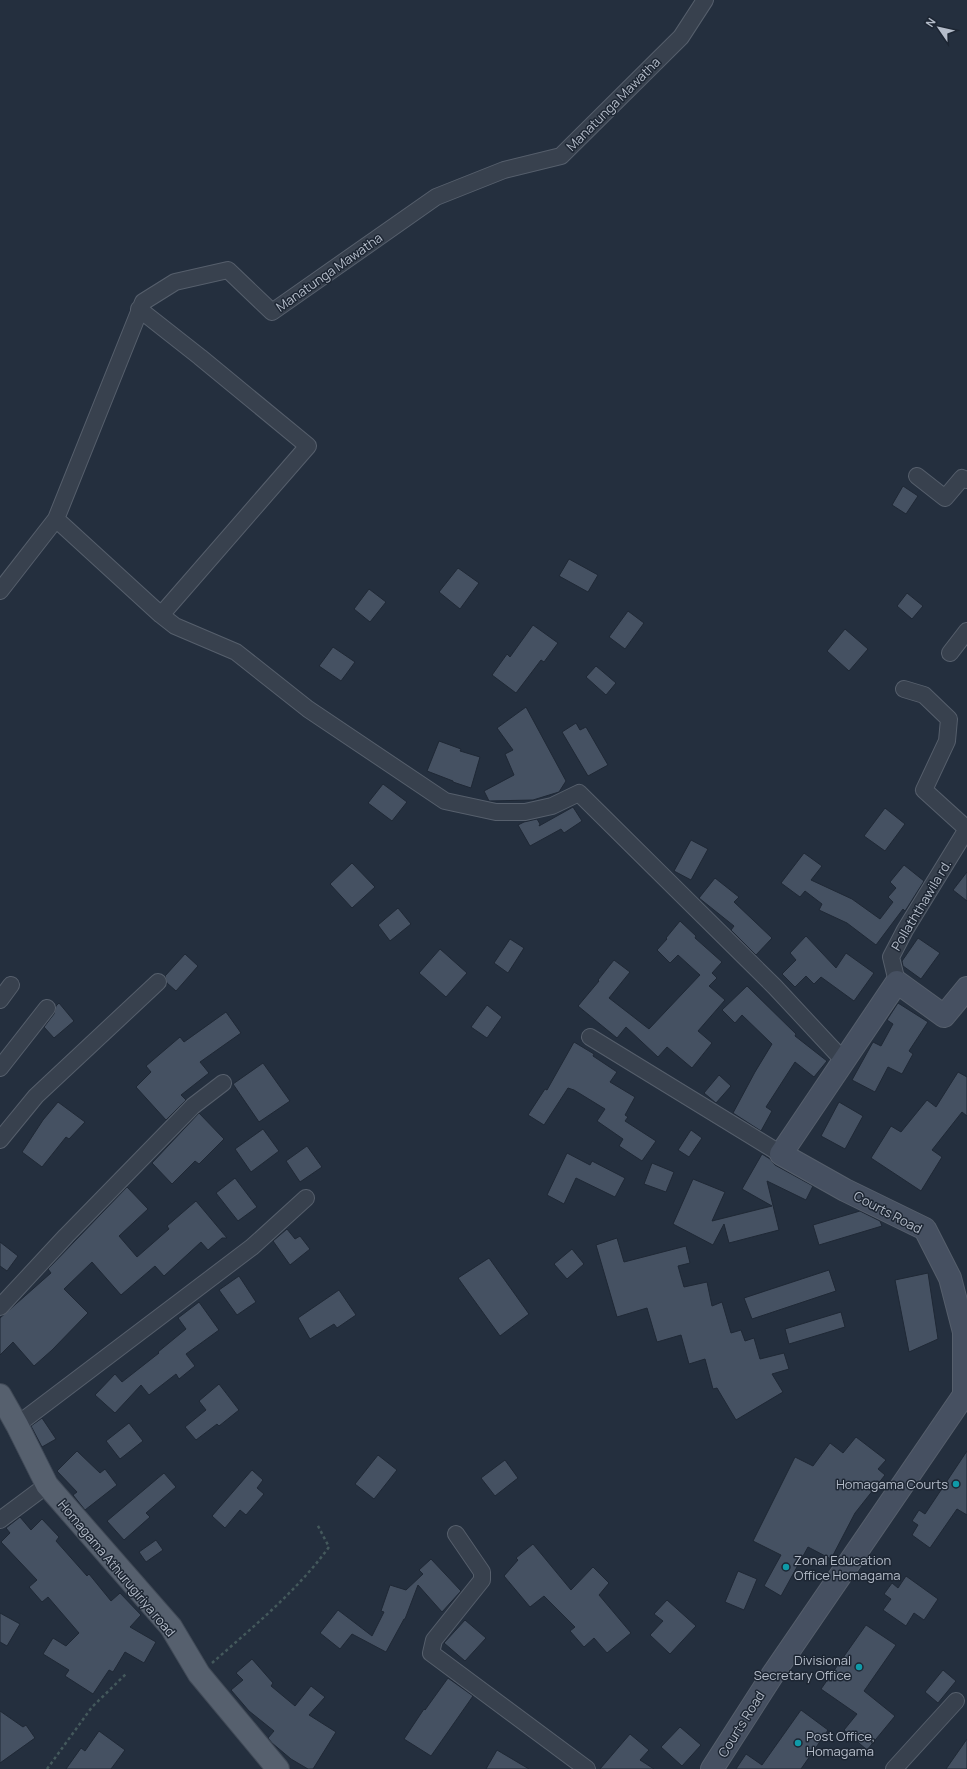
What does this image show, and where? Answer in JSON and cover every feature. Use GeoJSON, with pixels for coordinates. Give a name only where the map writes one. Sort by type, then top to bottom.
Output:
{"type":"FeatureCollection","features":[{"type":"Feature","properties":{"kind":"main road","name":"Homagama Athurugiriya road"},"geometry":{"type":"LineString","coordinates":[[0,1395],[17,1424],[47,1485],[171,1627],[199,1674],[278,1769]]}},
{"type":"Feature","properties":{"kind":"street","name":"Manatunga Mawatha"},"geometry":{"type":"LineString","coordinates":[[0,591],[56,519],[143,302],[175,282],[228,270],[272,312],[436,197],[504,170],[561,156],[680,37],[705,0]]}},
{"type":"Feature","properties":{"kind":"street"},"geometry":{"type":"LineString","coordinates":[[140,309],[308,446],[161,615]]}},
{"type":"Feature","properties":{"kind":"street"},"geometry":{"type":"LineString","coordinates":[[917,476],[945,498],[962,478],[967,480]]}},
{"type":"Feature","properties":{"kind":"street"},"geometry":{"type":"LineString","coordinates":[[56,519],[161,615],[176,626],[236,652],[308,709],[445,801],[496,812],[525,812],[552,806],[578,794],[775,987],[843,1060]]}},
{"type":"Feature","properties":{"kind":"street"},"geometry":{"type":"LineString","coordinates":[[950,653],[967,631]]}},
{"type":"Feature","properties":{"kind":"street","name":"Pollaththawila rd."},"geometry":{"type":"LineString","coordinates":[[897,982],[890,957],[967,829],[924,790],[947,741],[949,719],[924,695],[904,689]]}},
{"type":"Feature","properties":{"kind":"street"},"geometry":{"type":"LineString","coordinates":[[0,1140],[36,1096],[158,982]]}},
{"type":"Feature","properties":{"kind":"street"},"geometry":{"type":"LineString","coordinates":[[590,1037],[780,1154],[897,982],[944,1016],[967,988]]}},
{"type":"Feature","properties":{"kind":"street"},"geometry":{"type":"LineString","coordinates":[[0,1000],[11,985]]}},
{"type":"Feature","properties":{"kind":"street"},"geometry":{"type":"LineString","coordinates":[[0,1068],[46,1008]]}},
{"type":"Feature","properties":{"kind":"street"},"geometry":{"type":"LineString","coordinates":[[0,1307],[66,1236],[193,1106],[223,1083]]}},
{"type":"Feature","properties":{"kind":"street","name":"Courts Road"},"geometry":{"type":"LineString","coordinates":[[712,1769],[773,1674],[964,1395],[965,1329],[950,1278],[925,1229],[845,1190],[780,1154]]}},
{"type":"Feature","properties":{"kind":"street"},"geometry":{"type":"LineString","coordinates":[[17,1424],[252,1247],[306,1198]]}},
{"type":"Feature","properties":{"kind":"street"},"geometry":{"type":"LineString","coordinates":[[0,1520],[47,1485]]}},
{"type":"Feature","properties":{"kind":"street"},"geometry":{"type":"LineString","coordinates":[[456,1534],[482,1572],[482,1580],[434,1640],[431,1653],[587,1769]]}},
{"type":"Feature","properties":{"kind":"street"},"geometry":{"type":"LineString","coordinates":[[894,1769],[956,1701]]}},
{"type":"Feature","properties":{"kind":"path"},"geometry":{"type":"LineString","coordinates":[[199,1674],[247,1632],[313,1570],[330,1547],[317,1524]]}},
{"type":"Feature","properties":{"kind":"path"},"geometry":{"type":"LineString","coordinates":[[47,1769],[92,1707],[127,1673]]}},
{"type":"Feature","properties":{"kind":"building"},"geometry":{"type":"Polygon","coordinates":[[[903,486],[918,496],[906,514],[892,505],[903,486]]]}},
{"type":"Feature","properties":{"kind":"building"},"geometry":{"type":"Polygon","coordinates":[[[569,559],[598,575],[588,592],[559,576],[569,559]]]}},
{"type":"Feature","properties":{"kind":"building"},"geometry":{"type":"Polygon","coordinates":[[[458,568],[479,583],[460,609],[439,592],[458,568]]]}},
{"type":"Feature","properties":{"kind":"building"},"geometry":{"type":"Polygon","coordinates":[[[369,589],[386,602],[370,622],[354,609],[369,589]]]}},
{"type":"Feature","properties":{"kind":"building"},"geometry":{"type":"Polygon","coordinates":[[[907,593],[923,606],[912,619],[897,606],[907,593]]]}},
{"type":"Feature","properties":{"kind":"building"},"geometry":{"type":"Polygon","coordinates":[[[628,611],[644,623],[625,649],[609,637],[628,611]]]}},
{"type":"Feature","properties":{"kind":"building"},"geometry":{"type":"Polygon","coordinates":[[[533,625],[558,643],[544,662],[541,660],[516,693],[492,675],[507,654],[510,657],[533,625]]]}},
{"type":"Feature","properties":{"kind":"building"},"geometry":{"type":"Polygon","coordinates":[[[845,629],[868,649],[849,671],[827,651],[845,629]]]}},
{"type":"Feature","properties":{"kind":"building"},"geometry":{"type":"Polygon","coordinates":[[[333,647],[355,662],[341,681],[319,666],[333,647]]]}},
{"type":"Feature","properties":{"kind":"building"},"geometry":{"type":"Polygon","coordinates":[[[596,666],[616,683],[606,695],[586,677],[596,666]]]}},
{"type":"Feature","properties":{"kind":"building"},"geometry":{"type":"Polygon","coordinates":[[[526,707],[566,781],[559,792],[533,800],[489,801],[484,791],[514,775],[505,754],[513,750],[497,728],[526,707]]]}},
{"type":"Feature","properties":{"kind":"building"},"geometry":{"type":"Polygon","coordinates":[[[576,723],[580,730],[586,727],[608,765],[588,776],[562,732],[576,723]]]}},
{"type":"Feature","properties":{"kind":"building"},"geometry":{"type":"Polygon","coordinates":[[[439,741],[461,749],[460,751],[480,757],[471,788],[427,771],[439,741]]]}},
{"type":"Feature","properties":{"kind":"building"},"geometry":{"type":"Polygon","coordinates":[[[383,784],[407,802],[392,821],[368,803],[383,784]]]}},
{"type":"Feature","properties":{"kind":"building"},"geometry":{"type":"Polygon","coordinates":[[[573,807],[582,821],[564,833],[561,829],[530,846],[518,825],[537,819],[540,824],[539,826],[573,807]]]}},
{"type":"Feature","properties":{"kind":"building"},"geometry":{"type":"Polygon","coordinates":[[[885,808],[905,824],[885,851],[864,836],[885,808]]]}},
{"type":"Feature","properties":{"kind":"building"},"geometry":{"type":"Polygon","coordinates":[[[691,840],[708,849],[691,880],[674,871],[691,840]]]}},
{"type":"Feature","properties":{"kind":"building"},"geometry":{"type":"Polygon","coordinates":[[[804,853],[822,866],[811,880],[852,899],[880,919],[893,902],[888,897],[896,888],[890,882],[904,865],[924,881],[905,911],[903,909],[876,945],[847,923],[819,910],[822,904],[805,891],[800,897],[781,883],[804,853]]]}},
{"type":"Feature","properties":{"kind":"building"},"geometry":{"type":"Polygon","coordinates":[[[352,863],[375,887],[352,908],[330,884],[352,863]]]}},
{"type":"Feature","properties":{"kind":"building"},"geometry":{"type":"Polygon","coordinates":[[[967,872],[967,901],[953,890],[967,872]]]}},
{"type":"Feature","properties":{"kind":"building"},"geometry":{"type":"Polygon","coordinates":[[[715,878],[739,897],[734,902],[772,938],[756,955],[731,930],[734,926],[699,898],[715,878]]]}},
{"type":"Feature","properties":{"kind":"building"},"geometry":{"type":"Polygon","coordinates":[[[398,908],[411,924],[390,941],[378,925],[398,908]]]}},
{"type":"Feature","properties":{"kind":"building"},"geometry":{"type":"Polygon","coordinates":[[[680,921],[696,936],[695,938],[722,962],[712,973],[717,978],[709,986],[725,1000],[698,1031],[712,1043],[692,1068],[667,1047],[658,1057],[626,1027],[617,1038],[578,1006],[614,960],[630,972],[609,998],[649,1029],[700,975],[678,955],[670,963],[657,950],[680,921]]]}},
{"type":"Feature","properties":{"kind":"building"},"geometry":{"type":"Polygon","coordinates":[[[806,936],[836,968],[846,953],[874,973],[854,1001],[821,977],[814,984],[806,976],[795,987],[782,974],[796,960],[790,953],[806,936]]]}},
{"type":"Feature","properties":{"kind":"building"},"geometry":{"type":"Polygon","coordinates":[[[918,938],[940,953],[921,979],[903,966],[902,961],[918,938]]]}},
{"type":"Feature","properties":{"kind":"building"},"geometry":{"type":"Polygon","coordinates":[[[510,939],[524,948],[508,973],[494,963],[510,939]]]}},
{"type":"Feature","properties":{"kind":"building"},"geometry":{"type":"Polygon","coordinates":[[[440,949],[467,973],[446,997],[419,973],[440,949]]]}},
{"type":"Feature","properties":{"kind":"building"},"geometry":{"type":"Polygon","coordinates":[[[185,954],[198,966],[176,991],[167,983],[165,976],[185,954]]]}},
{"type":"Feature","properties":{"kind":"building"},"geometry":{"type":"Polygon","coordinates":[[[747,986],[796,1034],[795,1036],[827,1061],[814,1077],[795,1062],[766,1107],[772,1111],[761,1131],[733,1113],[772,1044],[742,1015],[735,1023],[722,1010],[747,986]]]}},
{"type":"Feature","properties":{"kind":"building"},"geometry":{"type":"Polygon","coordinates":[[[59,1003],[74,1021],[54,1038],[44,1027],[54,1014],[56,1006],[59,1003]]]}},
{"type":"Feature","properties":{"kind":"building"},"geometry":{"type":"Polygon","coordinates":[[[898,1003],[928,1022],[909,1051],[913,1054],[902,1074],[888,1067],[875,1092],[852,1080],[873,1042],[881,1046],[893,1024],[887,1020],[898,1003]]]}},
{"type":"Feature","properties":{"kind":"building"},"geometry":{"type":"Polygon","coordinates":[[[487,1005],[502,1017],[487,1038],[471,1027],[487,1005]]]}},
{"type":"Feature","properties":{"kind":"building"},"geometry":{"type":"Polygon","coordinates":[[[226,1012],[241,1033],[200,1062],[209,1073],[181,1095],[186,1100],[166,1120],[136,1087],[151,1072],[146,1066],[180,1037],[184,1042],[226,1012]]]}},
{"type":"Feature","properties":{"kind":"building"},"geometry":{"type":"Polygon","coordinates":[[[574,1042],[594,1054],[593,1056],[617,1072],[610,1082],[635,1097],[625,1115],[628,1117],[625,1121],[656,1141],[642,1161],[619,1146],[623,1139],[597,1121],[605,1109],[574,1090],[568,1088],[544,1125],[528,1115],[545,1089],[547,1090],[574,1042]]]}},
{"type":"Feature","properties":{"kind":"building"},"geometry":{"type":"Polygon","coordinates":[[[263,1063],[290,1101],[259,1122],[233,1084],[263,1063]]]}},
{"type":"Feature","properties":{"kind":"building"},"geometry":{"type":"Polygon","coordinates":[[[958,1072],[967,1077],[967,1116],[962,1112],[932,1150],[942,1157],[921,1191],[871,1158],[891,1126],[901,1132],[927,1100],[936,1107],[958,1072]]]}},
{"type":"Feature","properties":{"kind":"building"},"geometry":{"type":"Polygon","coordinates":[[[719,1075],[731,1086],[716,1103],[704,1093],[719,1075]]]}},
{"type":"Feature","properties":{"kind":"building"},"geometry":{"type":"Polygon","coordinates":[[[58,1102],[85,1122],[69,1139],[66,1137],[42,1167],[22,1152],[43,1120],[58,1102]]]}},
{"type":"Feature","properties":{"kind":"building"},"geometry":{"type":"Polygon","coordinates":[[[839,1102],[863,1116],[845,1149],[821,1136],[839,1102]]]}},
{"type":"Feature","properties":{"kind":"building"},"geometry":{"type":"Polygon","coordinates":[[[199,1113],[224,1139],[199,1164],[195,1161],[172,1184],[152,1163],[199,1113]]]}},
{"type":"Feature","properties":{"kind":"building"},"geometry":{"type":"Polygon","coordinates":[[[263,1129],[279,1151],[251,1172],[235,1149],[263,1129]]]}},
{"type":"Feature","properties":{"kind":"building"},"geometry":{"type":"Polygon","coordinates":[[[691,1130],[702,1138],[689,1157],[678,1150],[691,1130]]]}},
{"type":"Feature","properties":{"kind":"building"},"geometry":{"type":"Polygon","coordinates":[[[307,1146],[322,1167],[300,1182],[286,1161],[307,1146]]]}},
{"type":"Feature","properties":{"kind":"building"},"geometry":{"type":"Polygon","coordinates":[[[567,1153],[590,1165],[592,1161],[625,1178],[615,1197],[576,1178],[564,1204],[547,1195],[567,1153]]]}},
{"type":"Feature","properties":{"kind":"building"},"geometry":{"type":"Polygon","coordinates":[[[762,1154],[770,1159],[775,1165],[813,1186],[806,1200],[767,1181],[779,1230],[729,1243],[724,1224],[713,1245],[673,1224],[693,1179],[725,1192],[712,1221],[772,1206],[742,1189],[762,1154]]]}},
{"type":"Feature","properties":{"kind":"building"},"geometry":{"type":"Polygon","coordinates":[[[652,1163],[674,1172],[666,1192],[644,1184],[652,1163]]]}},
{"type":"Feature","properties":{"kind":"building"},"geometry":{"type":"Polygon","coordinates":[[[235,1178],[257,1207],[238,1221],[216,1193],[235,1178]]]}},
{"type":"Feature","properties":{"kind":"building"},"geometry":{"type":"Polygon","coordinates":[[[127,1187],[148,1209],[119,1236],[137,1257],[169,1229],[167,1226],[196,1201],[227,1238],[222,1238],[208,1250],[201,1242],[164,1276],[155,1266],[121,1295],[92,1262],[64,1289],[88,1313],[52,1350],[34,1366],[13,1342],[0,1355],[0,1318],[51,1273],[48,1269],[127,1187]]]}},
{"type":"Feature","properties":{"kind":"building"},"geometry":{"type":"Polygon","coordinates":[[[860,1211],[880,1221],[882,1226],[819,1245],[813,1225],[860,1211]]]}},
{"type":"Feature","properties":{"kind":"building"},"geometry":{"type":"Polygon","coordinates":[[[287,1229],[295,1239],[300,1236],[310,1249],[290,1265],[273,1241],[287,1229]]]}},
{"type":"Feature","properties":{"kind":"building"},"geometry":{"type":"Polygon","coordinates":[[[617,1238],[624,1262],[686,1246],[690,1263],[678,1266],[684,1287],[707,1282],[712,1306],[722,1302],[731,1333],[741,1330],[745,1341],[754,1338],[760,1359],[784,1353],[789,1369],[772,1374],[783,1392],[736,1420],[717,1388],[713,1389],[705,1359],[689,1364],[681,1335],[657,1342],[647,1308],[617,1317],[596,1245],[617,1238]]]}},
{"type":"Feature","properties":{"kind":"building"},"geometry":{"type":"Polygon","coordinates":[[[0,1242],[18,1256],[7,1271],[0,1266],[0,1242]]]}},
{"type":"Feature","properties":{"kind":"building"},"geometry":{"type":"Polygon","coordinates":[[[572,1249],[584,1264],[567,1279],[554,1264],[572,1249]]]}},
{"type":"Feature","properties":{"kind":"building"},"geometry":{"type":"Polygon","coordinates":[[[489,1258],[529,1314],[500,1336],[458,1278],[489,1258]]]}},
{"type":"Feature","properties":{"kind":"building"},"geometry":{"type":"Polygon","coordinates":[[[829,1270],[836,1291],[752,1319],[744,1298],[829,1270]]]}},
{"type":"Feature","properties":{"kind":"building"},"geometry":{"type":"Polygon","coordinates":[[[928,1273],[938,1339],[909,1352],[895,1280],[928,1273]]]}},
{"type":"Feature","properties":{"kind":"building"},"geometry":{"type":"Polygon","coordinates":[[[239,1276],[256,1302],[237,1315],[219,1290],[239,1276]]]}},
{"type":"Feature","properties":{"kind":"building"},"geometry":{"type":"Polygon","coordinates":[[[339,1290],[356,1315],[337,1328],[334,1324],[310,1339],[298,1318],[339,1290]]]}},
{"type":"Feature","properties":{"kind":"building"},"geometry":{"type":"Polygon","coordinates":[[[199,1302],[219,1330],[186,1354],[195,1366],[179,1379],[176,1374],[149,1395],[141,1385],[115,1413],[95,1395],[115,1374],[122,1382],[159,1353],[158,1352],[186,1329],[178,1318],[199,1302]]]}},
{"type":"Feature","properties":{"kind":"building"},"geometry":{"type":"Polygon","coordinates":[[[841,1312],[845,1327],[789,1344],[785,1329],[841,1312]]]}},
{"type":"Feature","properties":{"kind":"building"},"geometry":{"type":"Polygon","coordinates":[[[219,1384],[239,1410],[219,1426],[217,1424],[196,1440],[185,1427],[206,1410],[199,1401],[219,1384]]]}},
{"type":"Feature","properties":{"kind":"building"},"geometry":{"type":"Polygon","coordinates":[[[42,1418],[56,1439],[42,1447],[31,1426],[42,1418]]]}},
{"type":"Feature","properties":{"kind":"building"},"geometry":{"type":"Polygon","coordinates":[[[129,1423],[143,1441],[120,1459],[106,1441],[129,1423]]]}},
{"type":"Feature","properties":{"kind":"building"},"geometry":{"type":"Polygon","coordinates":[[[856,1437],[886,1460],[878,1469],[885,1475],[855,1513],[831,1559],[808,1547],[781,1596],[764,1586],[781,1555],[753,1541],[795,1457],[813,1466],[830,1443],[843,1453],[856,1437]]]}},
{"type":"Feature","properties":{"kind":"building"},"geometry":{"type":"Polygon","coordinates":[[[77,1451],[100,1473],[105,1469],[117,1485],[85,1510],[73,1495],[77,1492],[57,1471],[77,1451]]]}},
{"type":"Feature","properties":{"kind":"building"},"geometry":{"type":"Polygon","coordinates":[[[967,1451],[967,1515],[957,1509],[930,1548],[912,1535],[918,1525],[912,1521],[919,1510],[925,1514],[967,1451]]]}},
{"type":"Feature","properties":{"kind":"building"},"geometry":{"type":"Polygon","coordinates":[[[378,1455],[397,1470],[374,1499],[355,1484],[378,1455]]]}},
{"type":"Feature","properties":{"kind":"building"},"geometry":{"type":"Polygon","coordinates":[[[505,1460],[518,1478],[495,1496],[481,1478],[505,1460]]]}},
{"type":"Feature","properties":{"kind":"building"},"geometry":{"type":"Polygon","coordinates":[[[252,1470],[263,1480],[257,1488],[264,1494],[246,1515],[240,1510],[225,1528],[212,1516],[252,1470]]]}},
{"type":"Feature","properties":{"kind":"building"},"geometry":{"type":"Polygon","coordinates":[[[164,1473],[176,1487],[146,1513],[150,1517],[124,1540],[107,1521],[164,1473]]]}},
{"type":"Feature","properties":{"kind":"building"},"geometry":{"type":"Polygon","coordinates":[[[20,1517],[31,1530],[42,1519],[59,1537],[56,1541],[87,1576],[89,1574],[111,1601],[120,1593],[141,1615],[130,1627],[156,1642],[144,1663],[125,1652],[113,1672],[109,1670],[93,1694],[65,1676],[69,1670],[43,1654],[53,1638],[66,1646],[79,1633],[48,1597],[42,1602],[29,1587],[37,1580],[1,1542],[10,1533],[6,1528],[20,1517]]]}},
{"type":"Feature","properties":{"kind":"building"},"geometry":{"type":"Polygon","coordinates":[[[156,1540],[163,1550],[146,1562],[139,1552],[156,1540]]]}},
{"type":"Feature","properties":{"kind":"building"},"geometry":{"type":"Polygon","coordinates":[[[533,1544],[571,1590],[593,1567],[609,1583],[599,1595],[631,1633],[607,1653],[594,1638],[584,1647],[570,1631],[575,1627],[544,1596],[530,1607],[504,1576],[518,1560],[516,1558],[533,1544]]]}},
{"type":"Feature","properties":{"kind":"building"},"geometry":{"type":"Polygon","coordinates":[[[431,1559],[461,1591],[442,1612],[418,1585],[405,1619],[386,1652],[352,1634],[340,1649],[320,1633],[338,1610],[372,1636],[384,1612],[381,1611],[390,1585],[406,1590],[423,1574],[419,1570],[431,1559]]]}},
{"type":"Feature","properties":{"kind":"building"},"geometry":{"type":"Polygon","coordinates":[[[738,1571],[757,1579],[744,1610],[725,1602],[738,1571]]]}},
{"type":"Feature","properties":{"kind":"building"},"geometry":{"type":"Polygon","coordinates":[[[906,1576],[938,1599],[924,1620],[914,1613],[906,1626],[883,1610],[891,1599],[884,1594],[892,1583],[898,1588],[906,1576]]]}},
{"type":"Feature","properties":{"kind":"building"},"geometry":{"type":"Polygon","coordinates":[[[667,1600],[696,1626],[670,1654],[650,1635],[663,1621],[654,1614],[667,1600]]]}},
{"type":"Feature","properties":{"kind":"building"},"geometry":{"type":"Polygon","coordinates":[[[0,1613],[20,1624],[7,1646],[0,1642],[0,1613]]]}},
{"type":"Feature","properties":{"kind":"building"},"geometry":{"type":"Polygon","coordinates":[[[465,1620],[486,1638],[465,1661],[444,1643],[465,1620]]]}},
{"type":"Feature","properties":{"kind":"building","name":"Divisional Secretary Office"},"geometry":{"type":"Polygon","coordinates":[[[866,1625],[896,1645],[864,1691],[895,1716],[867,1750],[844,1730],[857,1714],[821,1689],[866,1625]]]}},
{"type":"Feature","properties":{"kind":"building"},"geometry":{"type":"Polygon","coordinates":[[[252,1659],[273,1683],[271,1686],[295,1706],[311,1686],[325,1697],[309,1715],[336,1732],[313,1769],[308,1769],[291,1759],[272,1743],[268,1738],[274,1731],[249,1711],[231,1690],[243,1680],[236,1673],[252,1659]]]}},
{"type":"Feature","properties":{"kind":"building"},"geometry":{"type":"Polygon","coordinates":[[[943,1670],[956,1681],[938,1703],[925,1692],[943,1670]]]}},
{"type":"Feature","properties":{"kind":"building"},"geometry":{"type":"Polygon","coordinates":[[[448,1678],[473,1696],[431,1756],[404,1739],[424,1709],[425,1710],[448,1678]]]}},
{"type":"Feature","properties":{"kind":"building","name":"Post Office, Homagama"},"geometry":{"type":"Polygon","coordinates":[[[801,1710],[828,1730],[801,1769],[736,1769],[746,1754],[762,1765],[801,1710]]]}},
{"type":"Feature","properties":{"kind":"building"},"geometry":{"type":"Polygon","coordinates":[[[0,1711],[23,1727],[26,1725],[35,1738],[0,1763],[0,1711]]]}},
{"type":"Feature","properties":{"kind":"building"},"geometry":{"type":"Polygon","coordinates":[[[680,1727],[701,1745],[682,1766],[661,1747],[680,1727]]]}},
{"type":"Feature","properties":{"kind":"building"},"geometry":{"type":"Polygon","coordinates":[[[99,1731],[125,1750],[111,1769],[66,1769],[81,1748],[85,1751],[99,1731]]]}},
{"type":"Feature","properties":{"kind":"building"},"geometry":{"type":"Polygon","coordinates":[[[630,1734],[649,1750],[640,1760],[654,1769],[600,1769],[630,1734]]]}},
{"type":"Feature","properties":{"kind":"building"},"geometry":{"type":"Polygon","coordinates":[[[967,1739],[967,1769],[946,1769],[967,1739]]]}},
{"type":"Feature","properties":{"kind":"building"},"geometry":{"type":"Polygon","coordinates":[[[497,1750],[529,1769],[486,1769],[497,1750]]]}},
{"type":"Feature","properties":{"kind":"place","name":"Homagama Courts"},"geometry":{"type":"Point","coordinates":[956,1484]}},
{"type":"Feature","properties":{"kind":"place","name":"Zonal Education Office Homagama"},"geometry":{"type":"Point","coordinates":[786,1567]}},
{"type":"Feature","properties":{"kind":"place","name":"Divisional Secretary Office"},"geometry":{"type":"Point","coordinates":[859,1667]}},
{"type":"Feature","properties":{"kind":"place","name":"Post Office, Homagama"},"geometry":{"type":"Point","coordinates":[798,1743]}}]}
